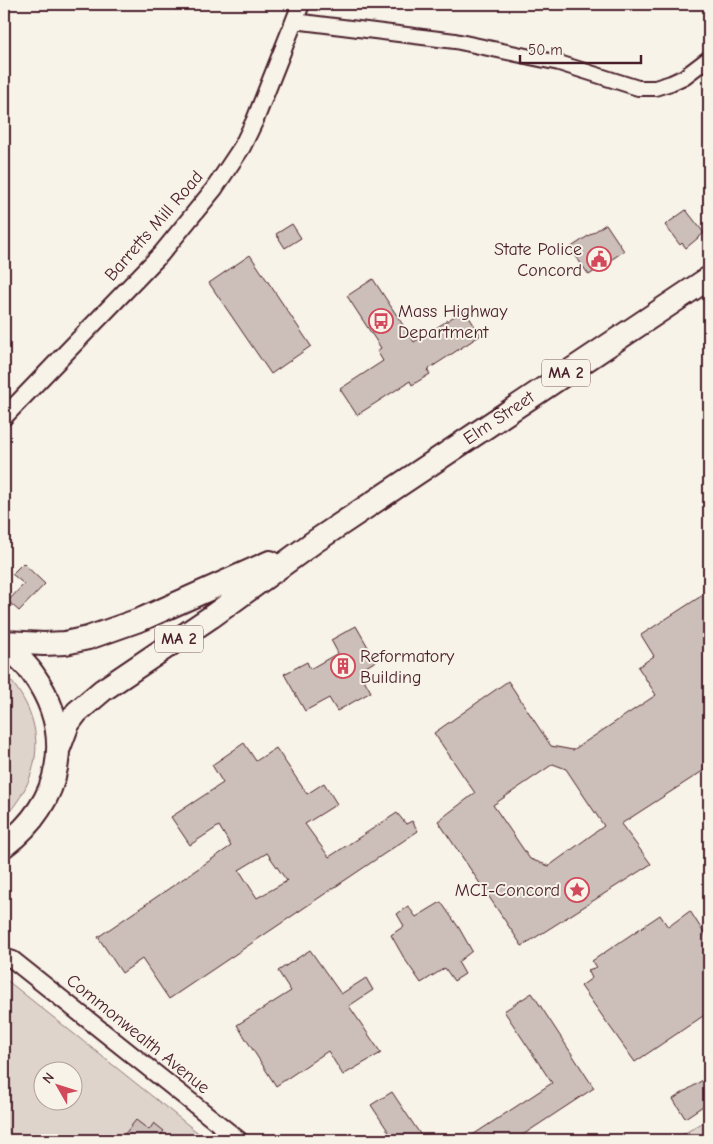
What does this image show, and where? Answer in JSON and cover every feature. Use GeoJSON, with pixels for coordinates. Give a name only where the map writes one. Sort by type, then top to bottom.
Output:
{"type":"FeatureCollection","features":[{"type":"Feature","properties":{"kind":"highway","name":"Elm Street"},"geometry":{"type":"LineString","coordinates":[[59,748],[68,724],[88,701],[211,617],[314,542],[709,278]]}},
{"type":"Feature","properties":{"kind":"highway","name":"Elm Street"},"geometry":{"type":"LineString","coordinates":[[4,643],[66,643],[112,631],[178,604],[314,542]]}},
{"type":"Feature","properties":{"kind":"highway"},"geometry":{"type":"LineString","coordinates":[[4,643],[33,673],[44,690],[51,707],[59,748]]}},
{"type":"Feature","properties":{"kind":"highway","name":"MA 2"},"geometry":{"type":"LineString","coordinates":[[9,843],[31,821],[49,791],[58,761],[59,748]]}},
{"type":"Feature","properties":{"kind":"street","name":"Barretts Mill Road"},"geometry":{"type":"LineString","coordinates":[[4,417],[161,254],[204,202],[242,147],[255,120],[301,4]]}},
{"type":"Feature","properties":{"kind":"street"},"geometry":{"type":"LineString","coordinates":[[294,21],[456,41],[559,63],[638,88],[655,88],[671,83],[684,77],[709,58]]}},
{"type":"Feature","properties":{"kind":"street","name":"Commonwealth Avenue"},"geometry":{"type":"LineString","coordinates":[[4,944],[8,958],[238,1140]]}},
{"type":"Feature","properties":{"kind":"shaded area"},"geometry":{"type":"Polygon","coordinates":[[[4,673],[18,690],[28,708],[34,727],[36,745],[34,764],[28,783],[18,801],[4,818],[4,673]]]}},
{"type":"Feature","properties":{"kind":"shaded area"},"geometry":{"type":"Polygon","coordinates":[[[4,978],[207,1140],[4,1140],[4,978]]]}},
{"type":"Feature","properties":{"kind":"shaded area"},"geometry":{"type":"Polygon","coordinates":[[[709,1119],[709,1140],[673,1140],[709,1119]]]}},
{"type":"Feature","properties":{"kind":"building"},"geometry":{"type":"Polygon","coordinates":[[[686,210],[704,233],[686,248],[682,243],[680,245],[665,225],[686,210]]]}},
{"type":"Feature","properties":{"kind":"building"},"geometry":{"type":"Polygon","coordinates":[[[292,224],[301,238],[285,248],[276,234],[292,224]]]}},
{"type":"Feature","properties":{"kind":"building"},"geometry":{"type":"Polygon","coordinates":[[[606,224],[624,251],[589,275],[570,248],[606,224]]]}},
{"type":"Feature","properties":{"kind":"building"},"geometry":{"type":"Polygon","coordinates":[[[250,255],[311,346],[271,374],[209,283],[250,255]]]}},
{"type":"Feature","properties":{"kind":"building"},"geometry":{"type":"Polygon","coordinates":[[[373,279],[414,342],[464,310],[481,335],[427,370],[430,374],[412,385],[410,381],[357,415],[340,389],[383,361],[377,351],[381,348],[347,296],[373,279]]]}},
{"type":"Feature","properties":{"kind":"building"},"geometry":{"type":"Polygon","coordinates":[[[23,563],[45,584],[19,611],[8,601],[24,584],[12,574],[23,563]]]}},
{"type":"Feature","properties":{"kind":"building"},"geometry":{"type":"Polygon","coordinates":[[[709,591],[709,767],[621,824],[651,864],[522,946],[438,821],[475,793],[434,733],[508,681],[551,746],[573,750],[656,695],[638,667],[654,656],[641,635],[709,591]],[[553,764],[493,805],[530,859],[549,866],[604,826],[566,769],[553,764]]]}},
{"type":"Feature","properties":{"kind":"building","name":"Reformatory Building"},"geometry":{"type":"Polygon","coordinates":[[[356,626],[376,661],[359,671],[371,692],[337,711],[329,698],[305,711],[284,674],[307,662],[310,669],[338,653],[331,640],[356,626]]]}},
{"type":"Feature","properties":{"kind":"building"},"geometry":{"type":"Polygon","coordinates":[[[244,743],[256,761],[276,748],[307,794],[324,783],[337,804],[305,824],[329,857],[397,813],[406,824],[412,821],[418,831],[169,999],[142,959],[122,973],[98,937],[231,846],[219,826],[190,845],[171,817],[223,783],[212,765],[244,743]],[[267,853],[239,870],[257,898],[287,881],[267,853]]]}},
{"type":"Feature","properties":{"kind":"building"},"geometry":{"type":"Polygon","coordinates":[[[441,902],[472,951],[458,962],[465,974],[454,981],[445,968],[421,983],[391,935],[404,926],[397,914],[408,906],[416,917],[441,902]]]}},
{"type":"Feature","properties":{"kind":"building"},"geometry":{"type":"Polygon","coordinates":[[[690,911],[709,941],[709,1012],[635,1062],[581,986],[592,978],[588,970],[597,967],[592,961],[660,915],[668,927],[690,911]]]}},
{"type":"Feature","properties":{"kind":"building"},"geometry":{"type":"Polygon","coordinates":[[[310,950],[341,994],[366,978],[373,990],[349,1006],[381,1053],[343,1075],[328,1051],[276,1086],[237,1025],[291,991],[278,971],[310,950]]]}},
{"type":"Feature","properties":{"kind":"building"},"geometry":{"type":"Polygon","coordinates":[[[532,993],[594,1088],[515,1140],[465,1140],[552,1083],[504,1011],[532,993]]]}},
{"type":"Feature","properties":{"kind":"building"},"geometry":{"type":"Polygon","coordinates":[[[709,1076],[709,1102],[685,1118],[673,1099],[709,1076]]]}},
{"type":"Feature","properties":{"kind":"building"},"geometry":{"type":"Polygon","coordinates":[[[392,1092],[424,1140],[394,1140],[371,1105],[392,1092]]]}},
{"type":"Feature","properties":{"kind":"building"},"geometry":{"type":"Polygon","coordinates":[[[136,1120],[149,1130],[154,1123],[164,1131],[159,1137],[163,1140],[120,1140],[136,1120]]]}},
{"type":"Feature","properties":{"kind":"place","name":"State Police Concord"},"geometry":{"type":"Point","coordinates":[599,259]}},
{"type":"Feature","properties":{"kind":"place","name":"Mass Highway Department"},"geometry":{"type":"Point","coordinates":[381,321]}},
{"type":"Feature","properties":{"kind":"place","name":"Reformatory Building"},"geometry":{"type":"Point","coordinates":[343,666]}},
{"type":"Feature","properties":{"kind":"place","name":"MCI-Concord"},"geometry":{"type":"Point","coordinates":[577,890]}}]}
